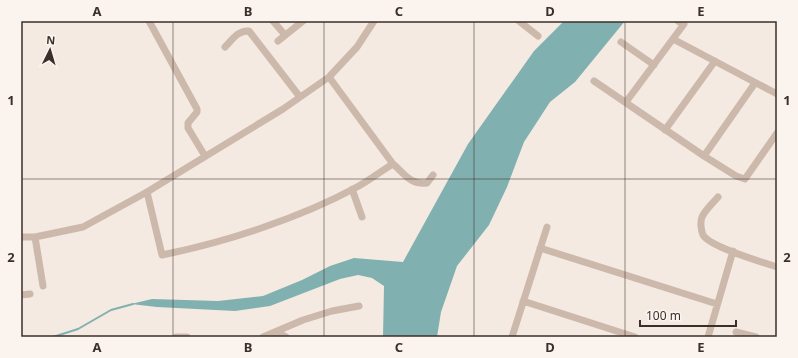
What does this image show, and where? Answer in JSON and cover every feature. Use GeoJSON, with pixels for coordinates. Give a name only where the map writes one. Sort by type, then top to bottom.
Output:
{"type":"FeatureCollection","features":[{"type":"Feature","properties":{"kind":"street"},"geometry":{"type":"LineString","coordinates":[[148,21],[197,109],[194,117],[188,123],[188,128],[205,156]]}},
{"type":"Feature","properties":{"kind":"street"},"geometry":{"type":"LineString","coordinates":[[273,21],[285,35]]}},
{"type":"Feature","properties":{"kind":"street"},"geometry":{"type":"LineString","coordinates":[[278,41],[303,21]]}},
{"type":"Feature","properties":{"kind":"street"},"geometry":{"type":"LineString","coordinates":[[21,237],[35,237],[83,227],[147,192],[283,109],[329,77],[357,47],[374,21]]}},
{"type":"Feature","properties":{"kind":"street"},"geometry":{"type":"LineString","coordinates":[[519,21],[538,36]]}},
{"type":"Feature","properties":{"kind":"street"},"geometry":{"type":"LineString","coordinates":[[626,102],[684,24],[678,21]]}},
{"type":"Feature","properties":{"kind":"street"},"geometry":{"type":"LineString","coordinates":[[225,47],[240,32],[244,30],[249,31],[300,97]]}},
{"type":"Feature","properties":{"kind":"street"},"geometry":{"type":"LineString","coordinates":[[673,39],[777,94]]}},
{"type":"Feature","properties":{"kind":"street"},"geometry":{"type":"LineString","coordinates":[[621,42],[654,65]]}},
{"type":"Feature","properties":{"kind":"street"},"geometry":{"type":"LineString","coordinates":[[665,130],[715,61]]}},
{"type":"Feature","properties":{"kind":"street"},"geometry":{"type":"LineString","coordinates":[[329,77],[393,164],[413,182],[420,184],[427,183],[433,175]]}},
{"type":"Feature","properties":{"kind":"street"},"geometry":{"type":"LineString","coordinates":[[594,81],[704,156],[736,176],[745,179],[777,133]]}},
{"type":"Feature","properties":{"kind":"street"},"geometry":{"type":"LineString","coordinates":[[704,156],[755,83]]}},
{"type":"Feature","properties":{"kind":"street"},"geometry":{"type":"LineString","coordinates":[[147,192],[162,255],[266,227],[304,212],[352,189],[393,164]]}},
{"type":"Feature","properties":{"kind":"street"},"geometry":{"type":"LineString","coordinates":[[352,189],[362,217]]}},
{"type":"Feature","properties":{"kind":"street"},"geometry":{"type":"LineString","coordinates":[[718,198],[702,216],[701,227],[704,236],[712,242],[732,251],[777,267]]}},
{"type":"Feature","properties":{"kind":"street"},"geometry":{"type":"LineString","coordinates":[[512,337],[547,227]]}},
{"type":"Feature","properties":{"kind":"street"},"geometry":{"type":"LineString","coordinates":[[35,237],[43,286]]}},
{"type":"Feature","properties":{"kind":"street"},"geometry":{"type":"LineString","coordinates":[[540,248],[717,304]]}},
{"type":"Feature","properties":{"kind":"street"},"geometry":{"type":"LineString","coordinates":[[708,337],[732,251]]}},
{"type":"Feature","properties":{"kind":"street"},"geometry":{"type":"LineString","coordinates":[[21,295],[30,294]]}},
{"type":"Feature","properties":{"kind":"street"},"geometry":{"type":"LineString","coordinates":[[523,301],[635,337]]}},
{"type":"Feature","properties":{"kind":"street"},"geometry":{"type":"LineString","coordinates":[[263,337],[303,320],[332,311],[359,306]]}},
{"type":"Feature","properties":{"kind":"street"},"geometry":{"type":"LineString","coordinates":[[276,332],[286,337]]}},
{"type":"Feature","properties":{"kind":"street"},"geometry":{"type":"LineString","coordinates":[[736,332],[756,337]]}},
{"type":"Feature","properties":{"kind":"street"},"geometry":{"type":"LineString","coordinates":[[178,337],[187,337]]}},
{"type":"Feature","properties":{"kind":"water"},"geometry":{"type":"Polygon","coordinates":[[[564,21],[625,21],[575,82],[550,102],[524,142],[507,187],[489,225],[457,266],[441,312],[437,337],[383,337],[384,286],[372,278],[358,275],[340,279],[270,306],[235,311],[157,307],[131,304],[152,299],[218,301],[263,296],[302,280],[330,266],[354,258],[403,262],[468,144],[534,51],[564,21]]]}},
{"type":"Feature","properties":{"kind":"waterway"},"geometry":{"type":"LineString","coordinates":[[53,337],[78,329],[111,310],[133,304]]}}]}
